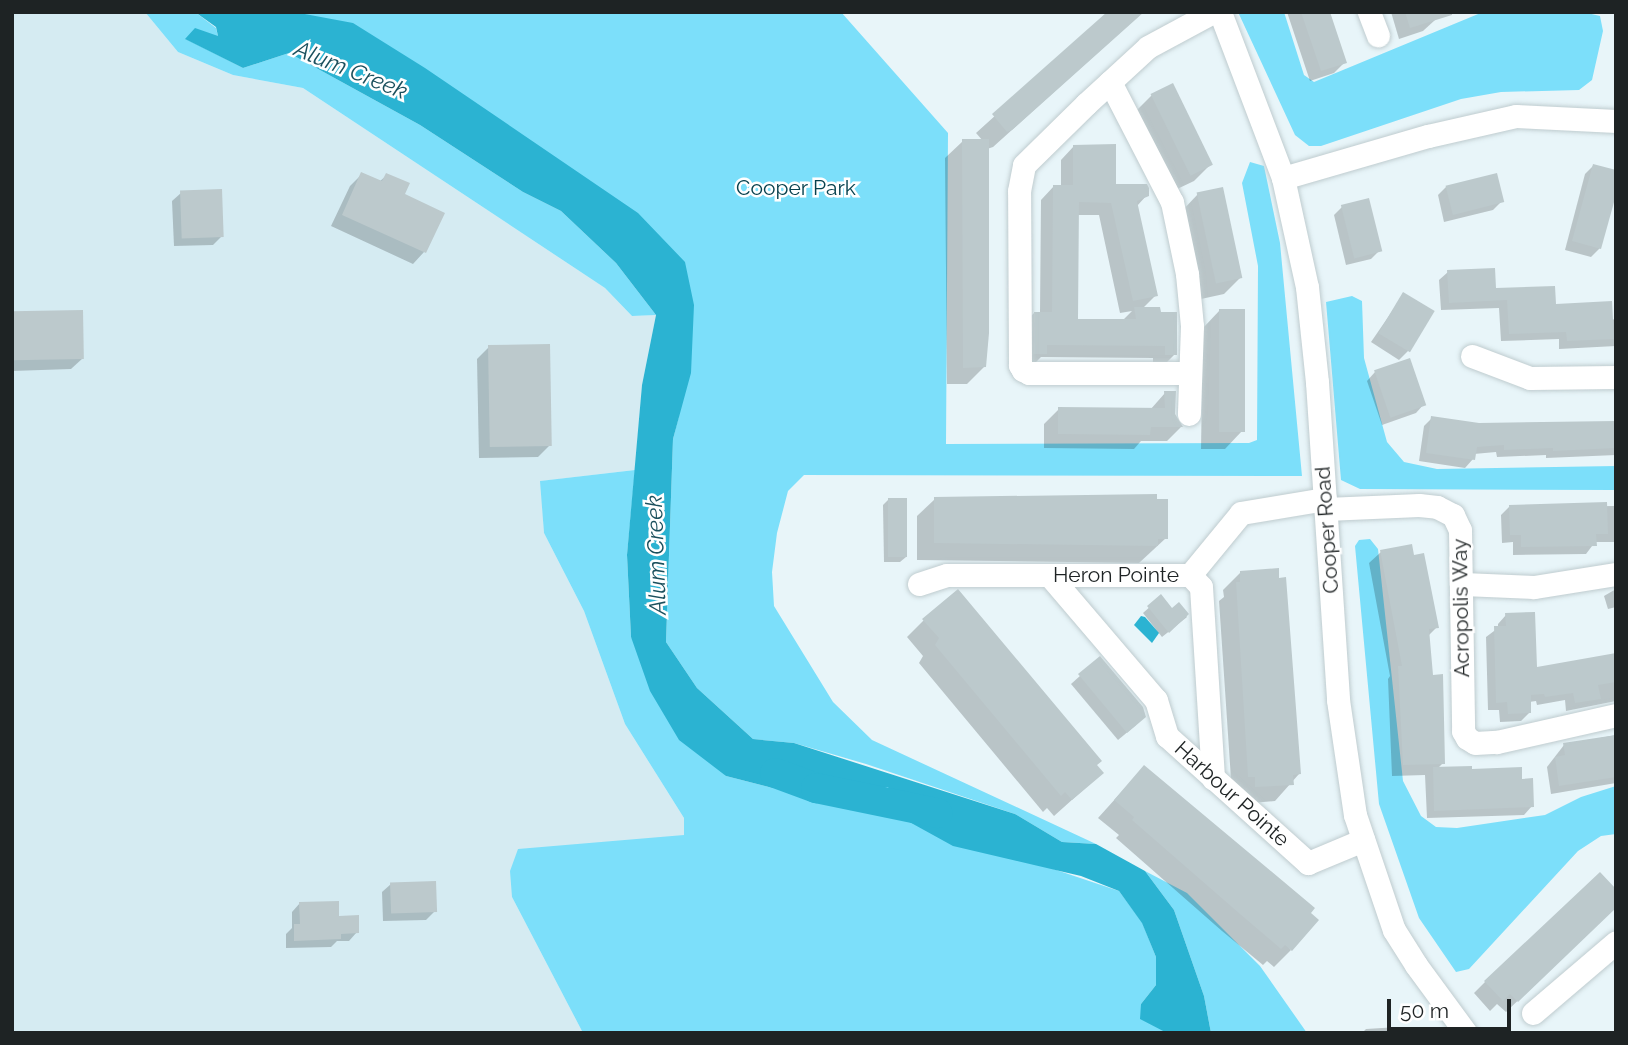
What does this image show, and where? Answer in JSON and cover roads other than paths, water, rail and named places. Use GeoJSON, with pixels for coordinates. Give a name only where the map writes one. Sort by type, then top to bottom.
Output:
{"type":"FeatureCollection","features":[{"type":"Feature","properties":{"kind":"street"},"geometry":{"type":"LineString","coordinates":[[1189,373],[1029,373],[1020,365],[1019,191],[1024,165],[1110,82],[1148,47],[1213,12]]}},
{"type":"Feature","properties":{"kind":"street","name":"Cooper Road"},"geometry":{"type":"LineString","coordinates":[[1220,12],[1283,178],[1307,287],[1326,504],[1338,700],[1355,815],[1394,930],[1466,1033]]}},
{"type":"Feature","properties":{"kind":"street"},"geometry":{"type":"LineString","coordinates":[[1368,12],[1378,35]]}},
{"type":"Feature","properties":{"kind":"street"},"geometry":{"type":"LineString","coordinates":[[1110,82],[1172,202],[1187,274],[1192,326],[1189,414]]}},
{"type":"Feature","properties":{"kind":"street"},"geometry":{"type":"LineString","coordinates":[[1283,178],[1428,136],[1516,117],[1615,117]]}},
{"type":"Feature","properties":{"kind":"street"},"geometry":{"type":"LineString","coordinates":[[1472,356],[1530,378],[1616,377]]}},
{"type":"Feature","properties":{"kind":"street","name":"Heron Pointe"},"geometry":{"type":"LineString","coordinates":[[919,584],[947,575],[1191,575],[1241,513],[1326,504]]}},
{"type":"Feature","properties":{"kind":"street","name":"Acropolis Way"},"geometry":{"type":"LineString","coordinates":[[1326,504],[1419,505],[1437,507],[1453,515],[1460,530],[1463,584],[1463,731],[1475,743],[1497,742],[1616,715]]}},
{"type":"Feature","properties":{"kind":"street"},"geometry":{"type":"LineString","coordinates":[[1463,584],[1534,587],[1616,574]]}},
{"type":"Feature","properties":{"kind":"street"},"geometry":{"type":"LineString","coordinates":[[1191,575],[1201,587],[1213,779]]}},
{"type":"Feature","properties":{"kind":"street","name":"Harbour Pointe"},"geometry":{"type":"LineString","coordinates":[[1050,576],[1156,700],[1167,736],[1308,863],[1363,840]]}},
{"type":"Feature","properties":{"kind":"street"},"geometry":{"type":"LineString","coordinates":[[1533,1013],[1616,942]]}},
{"type":"Feature","properties":{"kind":"water"},"geometry":{"type":"Polygon","coordinates":[[[195,12],[294,12],[353,23],[425,68],[638,213],[685,262],[694,305],[691,373],[673,439],[666,642],[697,688],[753,739],[794,743],[1015,814],[1062,842],[1096,844],[1145,871],[1174,910],[1204,996],[1211,1033],[1167,1033],[1140,1019],[1141,1004],[1156,985],[1156,957],[1142,923],[1119,891],[1081,876],[953,846],[904,819],[888,787],[773,788],[726,776],[679,740],[650,691],[631,637],[627,555],[642,385],[656,315],[616,263],[561,211],[523,192],[420,125],[289,53],[243,68],[185,39],[195,28],[218,36],[216,27],[195,12]]]}},
{"type":"Feature","properties":{"kind":"water"},"geometry":{"type":"Polygon","coordinates":[[[1141,616],[1159,633],[1152,643],[1134,625],[1141,616]]]}},
{"type":"Feature","properties":{"kind":"waterway","name":"Alum Creek"},"geometry":{"type":"LineString","coordinates":[[775,773],[816,788],[937,813]]}},
{"type":"Feature","properties":{"kind":"park label","name":"Cooper Park"},"geometry":{"type":"Point","coordinates":[796,188]}}]}
